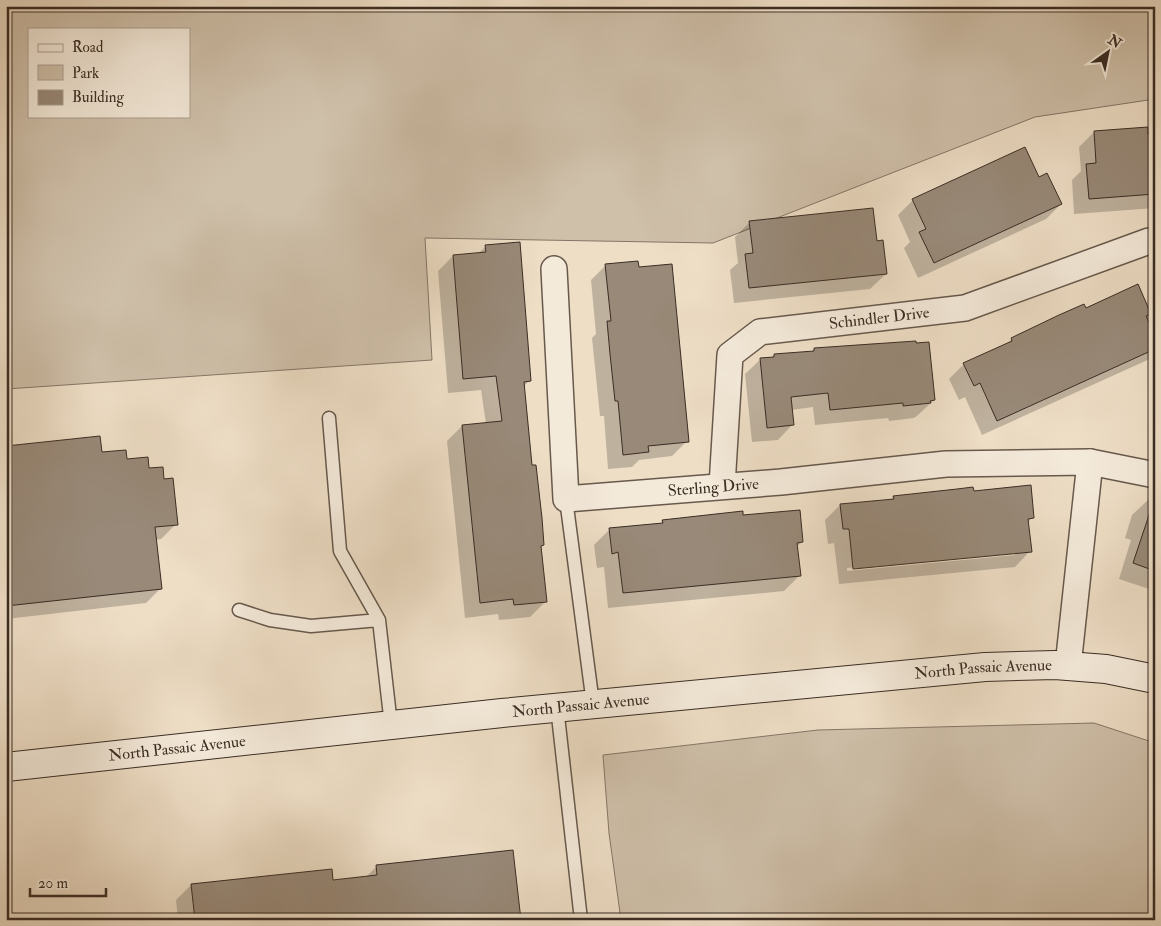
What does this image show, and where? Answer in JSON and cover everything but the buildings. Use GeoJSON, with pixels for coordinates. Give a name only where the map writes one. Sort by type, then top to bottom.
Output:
{"type":"FeatureCollection","features":[{"type":"Feature","properties":{"kind":"main road","name":"North Passaic Avenue"},"geometry":{"type":"LineString","coordinates":[[6,767],[557,707],[985,667],[1068,666],[1106,669],[1155,679]]}},
{"type":"Feature","properties":{"kind":"street","name":"Schindler Drive"},"geometry":{"type":"LineString","coordinates":[[722,486],[730,356],[760,332],[965,308],[1149,241],[1155,241]]}},
{"type":"Feature","properties":{"kind":"street"},"geometry":{"type":"LineString","coordinates":[[554,269],[566,499]]}},
{"type":"Feature","properties":{"kind":"street","name":"Sterling Drive"},"geometry":{"type":"LineString","coordinates":[[566,499],[946,464],[1090,462],[1155,476]]}},
{"type":"Feature","properties":{"kind":"street"},"geometry":{"type":"LineString","coordinates":[[1068,666],[1090,462]]}},
{"type":"Feature","properties":{"kind":"lane"},"geometry":{"type":"LineString","coordinates":[[329,418],[340,551],[379,620],[391,725]]}},
{"type":"Feature","properties":{"kind":"lane"},"geometry":{"type":"LineString","coordinates":[[566,499],[593,704]]}},
{"type":"Feature","properties":{"kind":"lane"},"geometry":{"type":"LineString","coordinates":[[240,610],[270,620],[311,626],[379,620]]}},
{"type":"Feature","properties":{"kind":"lane"},"geometry":{"type":"LineString","coordinates":[[557,707],[581,920]]}},
{"type":"Feature","properties":{"kind":"green space"},"geometry":{"type":"Polygon","coordinates":[[[6,6],[1155,6],[1155,99],[1035,117],[713,243],[425,238],[432,360],[6,389],[6,6]]]}},
{"type":"Feature","properties":{"kind":"green space"},"geometry":{"type":"Polygon","coordinates":[[[1094,723],[1155,743],[1155,920],[621,920],[609,833],[603,755],[818,730],[1094,723]]]}}]}
